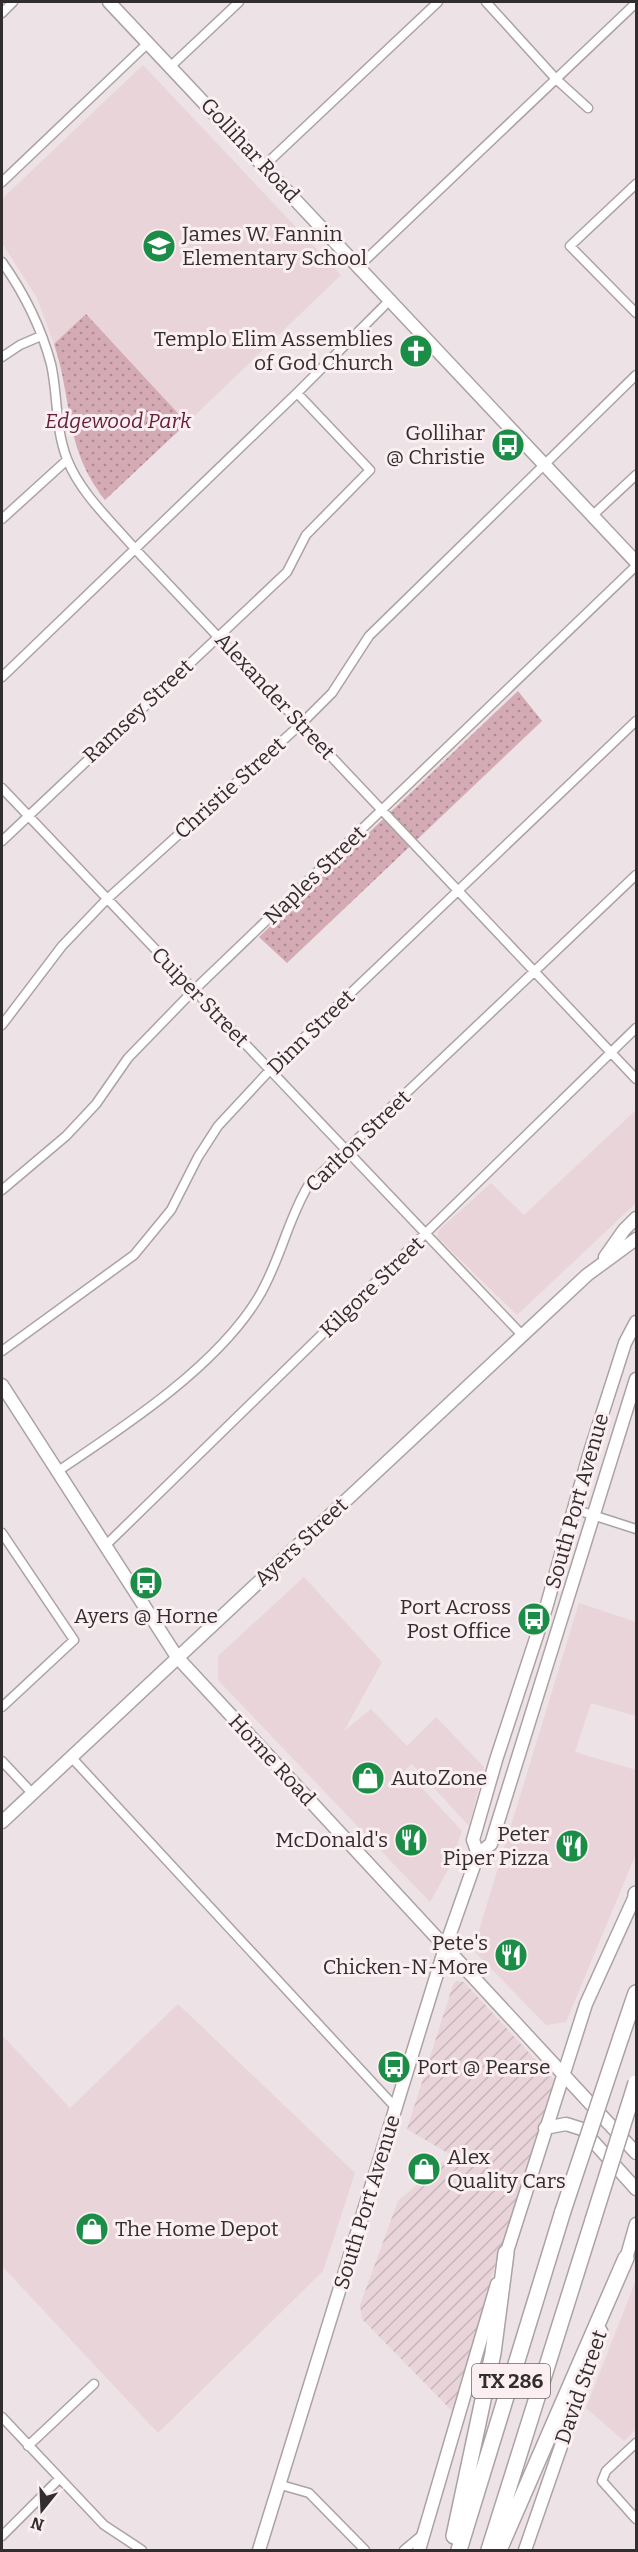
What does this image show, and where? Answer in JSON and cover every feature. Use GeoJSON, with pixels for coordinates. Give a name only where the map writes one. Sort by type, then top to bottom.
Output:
{"type":"FeatureCollection","features":[{"type":"Feature","properties":{"kind":"highway","name":"TX 286"},"geometry":{"type":"LineString","coordinates":[[459,2550],[564,2211],[636,1993]]}},
{"type":"Feature","properties":{"kind":"highway","name":"TX 286"},"geometry":{"type":"LineString","coordinates":[[489,2550],[636,2083]]}},
{"type":"Feature","properties":{"kind":"highway"},"geometry":{"type":"LineString","coordinates":[[451,2550],[493,2353],[506,2253]]}},
{"type":"Feature","properties":{"kind":"highway"},"geometry":{"type":"LineString","coordinates":[[499,2550],[626,2258]]}},
{"type":"Feature","properties":{"kind":"main road","name":"Gollihar Road"},"geometry":{"type":"LineString","coordinates":[[109,2],[266,165],[358,267],[593,515],[636,564]]}},
{"type":"Feature","properties":{"kind":"main road","name":"Ayers Street"},"geometry":{"type":"LineString","coordinates":[[601,1263],[624,1230],[636,1218]]}},
{"type":"Feature","properties":{"kind":"main road","name":"Ayers Street"},"geometry":{"type":"LineString","coordinates":[[2,1822],[522,1335],[601,1263],[635,1242]]}},
{"type":"Feature","properties":{"kind":"main road","name":"South Port Avenue"},"geometry":{"type":"LineString","coordinates":[[478,1854],[472,1840],[622,1354],[636,1322]]}},
{"type":"Feature","properties":{"kind":"main road","name":"South Port Avenue"},"geometry":{"type":"LineString","coordinates":[[260,2550],[445,1948],[478,1854],[491,1844],[636,1379]]}},
{"type":"Feature","properties":{"kind":"main road","name":"Horne Road"},"geometry":{"type":"LineString","coordinates":[[2,1385],[177,1657],[636,2153]]}},
{"type":"Feature","properties":{"kind":"main road"},"geometry":{"type":"LineString","coordinates":[[419,2550],[562,2072],[586,2004],[636,1895]]}},
{"type":"Feature","properties":{"kind":"main road"},"geometry":{"type":"LineString","coordinates":[[545,2128],[566,2124],[582,2129],[636,2189]]}},
{"type":"Feature","properties":{"kind":"main road","name":"David Street"},"geometry":{"type":"LineString","coordinates":[[525,2550],[636,2224]]}},
{"type":"Feature","properties":{"kind":"street"},"geometry":{"type":"LineString","coordinates":[[2,13],[14,2]]}},
{"type":"Feature","properties":{"kind":"street"},"geometry":{"type":"LineString","coordinates":[[171,66],[239,2]]}},
{"type":"Feature","properties":{"kind":"street"},"geometry":{"type":"LineString","coordinates":[[266,165],[438,2]]}},
{"type":"Feature","properties":{"kind":"street"},"geometry":{"type":"LineString","coordinates":[[486,2],[556,79],[588,108]]}},
{"type":"Feature","properties":{"kind":"street"},"geometry":{"type":"LineString","coordinates":[[358,267],[636,3]]}},
{"type":"Feature","properties":{"kind":"street"},"geometry":{"type":"LineString","coordinates":[[2,182],[148,43]]}},
{"type":"Feature","properties":{"kind":"street"},"geometry":{"type":"LineString","coordinates":[[636,184],[570,246],[636,314]]}},
{"type":"Feature","properties":{"kind":"street","name":"Alexander Street"},"geometry":{"type":"LineString","coordinates":[[2,262],[21,289],[41,336],[51,366],[59,430],[67,460],[90,497],[136,550],[636,1079]]}},
{"type":"Feature","properties":{"kind":"street"},"geometry":{"type":"LineString","coordinates":[[2,676],[136,550],[390,299]]}},
{"type":"Feature","properties":{"kind":"street"},"geometry":{"type":"LineString","coordinates":[[2,357],[20,345],[41,336]]}},
{"type":"Feature","properties":{"kind":"street","name":"Christie Street"},"geometry":{"type":"LineString","coordinates":[[2,1025],[62,946],[106,900],[301,724],[332,693],[369,636],[636,375]]}},
{"type":"Feature","properties":{"kind":"street","name":"Ramsey Street"},"geometry":{"type":"LineString","coordinates":[[2,842],[27,815],[287,572],[306,534],[370,470],[297,393]]}},
{"type":"Feature","properties":{"kind":"street"},"geometry":{"type":"LineString","coordinates":[[2,519],[67,460]]}},
{"type":"Feature","properties":{"kind":"street"},"geometry":{"type":"LineString","coordinates":[[593,515],[636,475]]}},
{"type":"Feature","properties":{"kind":"street","name":"Naples Street"},"geometry":{"type":"LineString","coordinates":[[2,1190],[66,1136],[96,1104],[128,1058],[193,991],[383,811],[636,564]]}},
{"type":"Feature","properties":{"kind":"street","name":"Dinn Street"},"geometry":{"type":"LineString","coordinates":[[2,1351],[134,1255],[171,1210],[198,1157],[218,1126],[270,1070],[636,721]]}},
{"type":"Feature","properties":{"kind":"street","name":"Cuiper Street"},"geometry":{"type":"LineString","coordinates":[[2,788],[425,1236],[522,1335]]}},
{"type":"Feature","properties":{"kind":"street","name":"Carlton Street"},"geometry":{"type":"LineString","coordinates":[[58,1471],[132,1422],[231,1334],[258,1299],[279,1259],[293,1210],[308,1186],[636,875]]}},
{"type":"Feature","properties":{"kind":"street","name":"Kilgore Street"},"geometry":{"type":"LineString","coordinates":[[106,1545],[636,1028]]}},
{"type":"Feature","properties":{"kind":"street"},"geometry":{"type":"LineString","coordinates":[[574,1509],[636,1528]]}},
{"type":"Feature","properties":{"kind":"street"},"geometry":{"type":"LineString","coordinates":[[2,1533],[74,1640],[2,1707]]}},
{"type":"Feature","properties":{"kind":"street"},"geometry":{"type":"LineString","coordinates":[[72,1758],[396,2108]]}},
{"type":"Feature","properties":{"kind":"street"},"geometry":{"type":"LineString","coordinates":[[2,1761],[32,1793]]}},
{"type":"Feature","properties":{"kind":"street"},"geometry":{"type":"LineString","coordinates":[[28,2446],[94,2384]]}},
{"type":"Feature","properties":{"kind":"street"},"geometry":{"type":"LineString","coordinates":[[2,2417],[104,2525],[142,2550]]}},
{"type":"Feature","properties":{"kind":"street"},"geometry":{"type":"LineString","coordinates":[[636,2443],[606,2471],[602,2481],[636,2519]]}},
{"type":"Feature","properties":{"kind":"street"},"geometry":{"type":"LineString","coordinates":[[2,2536],[59,2479]]}},
{"type":"Feature","properties":{"kind":"street"},"geometry":{"type":"LineString","coordinates":[[281,2485],[309,2493],[365,2550]]}},
{"type":"Feature","properties":{"kind":"street"},"geometry":{"type":"LineString","coordinates":[[404,2550],[423,2534]]}},
{"type":"Feature","properties":{"kind":"shaded area","name":"James W. Fannin Elementary School"},"geometry":{"type":"Polygon","coordinates":[[[143,65],[341,275],[187,423],[87,315],[54,344],[37,298],[2,243],[2,199],[143,65]]]}},
{"type":"Feature","properties":{"kind":"shaded area"},"geometry":{"type":"Polygon","coordinates":[[[636,1110],[636,1203],[517,1315],[437,1237],[439,1230],[491,1183],[524,1215],[636,1110]]]}},
{"type":"Feature","properties":{"kind":"shaded area"},"geometry":{"type":"Polygon","coordinates":[[[304,1577],[382,1662],[344,1731],[371,1709],[407,1746],[436,1717],[484,1767],[469,1826],[412,1764],[405,1770],[462,1831],[449,1868],[430,1902],[218,1680],[218,1656],[304,1577]]]}},
{"type":"Feature","properties":{"kind":"shaded area"},"geometry":{"type":"Polygon","coordinates":[[[579,1603],[636,1622],[636,1716],[591,1703],[575,1752],[636,1770],[636,1854],[566,2022],[546,2025],[473,1950],[579,1603]]]}},
{"type":"Feature","properties":{"kind":"shaded area"},"geometry":{"type":"Polygon","coordinates":[[[456,1981],[464,1982],[554,2080],[491,2279],[454,2413],[362,2319],[360,2305],[398,2201],[451,2155],[407,2129],[456,1981]]]}},
{"type":"Feature","properties":{"kind":"shaded area"},"geometry":{"type":"Polygon","coordinates":[[[178,2004],[355,2173],[323,2271],[158,2433],[2,2266],[2,2035],[70,2108],[178,2004]]]}},
{"type":"Feature","properties":{"kind":"shaded area"},"geometry":{"type":"Polygon","coordinates":[[[636,2280],[636,2429],[624,2441],[586,2408],[636,2280]]]}},
{"type":"Feature","properties":{"kind":"green space","name":"Edgewood Park"},"geometry":{"type":"Polygon","coordinates":[[[86,314],[187,423],[105,500],[82,461],[76,443],[54,344],[86,314]]]}},
{"type":"Feature","properties":{"kind":"green space"},"geometry":{"type":"Polygon","coordinates":[[[518,691],[542,721],[287,963],[259,937],[518,691]]]}},
{"type":"Feature","properties":{"kind":"place","name":"James W. Fannin Elementary School"},"geometry":{"type":"Point","coordinates":[159,246]}},
{"type":"Feature","properties":{"kind":"place","name":"Templo Elim Assemblies of God Church"},"geometry":{"type":"Point","coordinates":[416,351]}},
{"type":"Feature","properties":{"kind":"place","name":"Gollihar @ Christie"},"geometry":{"type":"Point","coordinates":[508,445]}},
{"type":"Feature","properties":{"kind":"place","name":"Ayers @ Horne"},"geometry":{"type":"Point","coordinates":[146,1583]}},
{"type":"Feature","properties":{"kind":"place","name":"Port Across Post Office"},"geometry":{"type":"Point","coordinates":[534,1619]}},
{"type":"Feature","properties":{"kind":"place","name":"AutoZone"},"geometry":{"type":"Point","coordinates":[368,1778]}},
{"type":"Feature","properties":{"kind":"place","name":"McDonald's"},"geometry":{"type":"Point","coordinates":[411,1840]}},
{"type":"Feature","properties":{"kind":"place","name":"Peter Piper Pizza"},"geometry":{"type":"Point","coordinates":[572,1846]}},
{"type":"Feature","properties":{"kind":"place","name":"Pete's Chicken-N-More"},"geometry":{"type":"Point","coordinates":[511,1955]}},
{"type":"Feature","properties":{"kind":"place","name":"Port @ Pearse"},"geometry":{"type":"Point","coordinates":[394,2067]}},
{"type":"Feature","properties":{"kind":"place","name":"Alex Quality Cars"},"geometry":{"type":"Point","coordinates":[424,2169]}},
{"type":"Feature","properties":{"kind":"place","name":"The Home Depot"},"geometry":{"type":"Point","coordinates":[92,2229]}}]}
